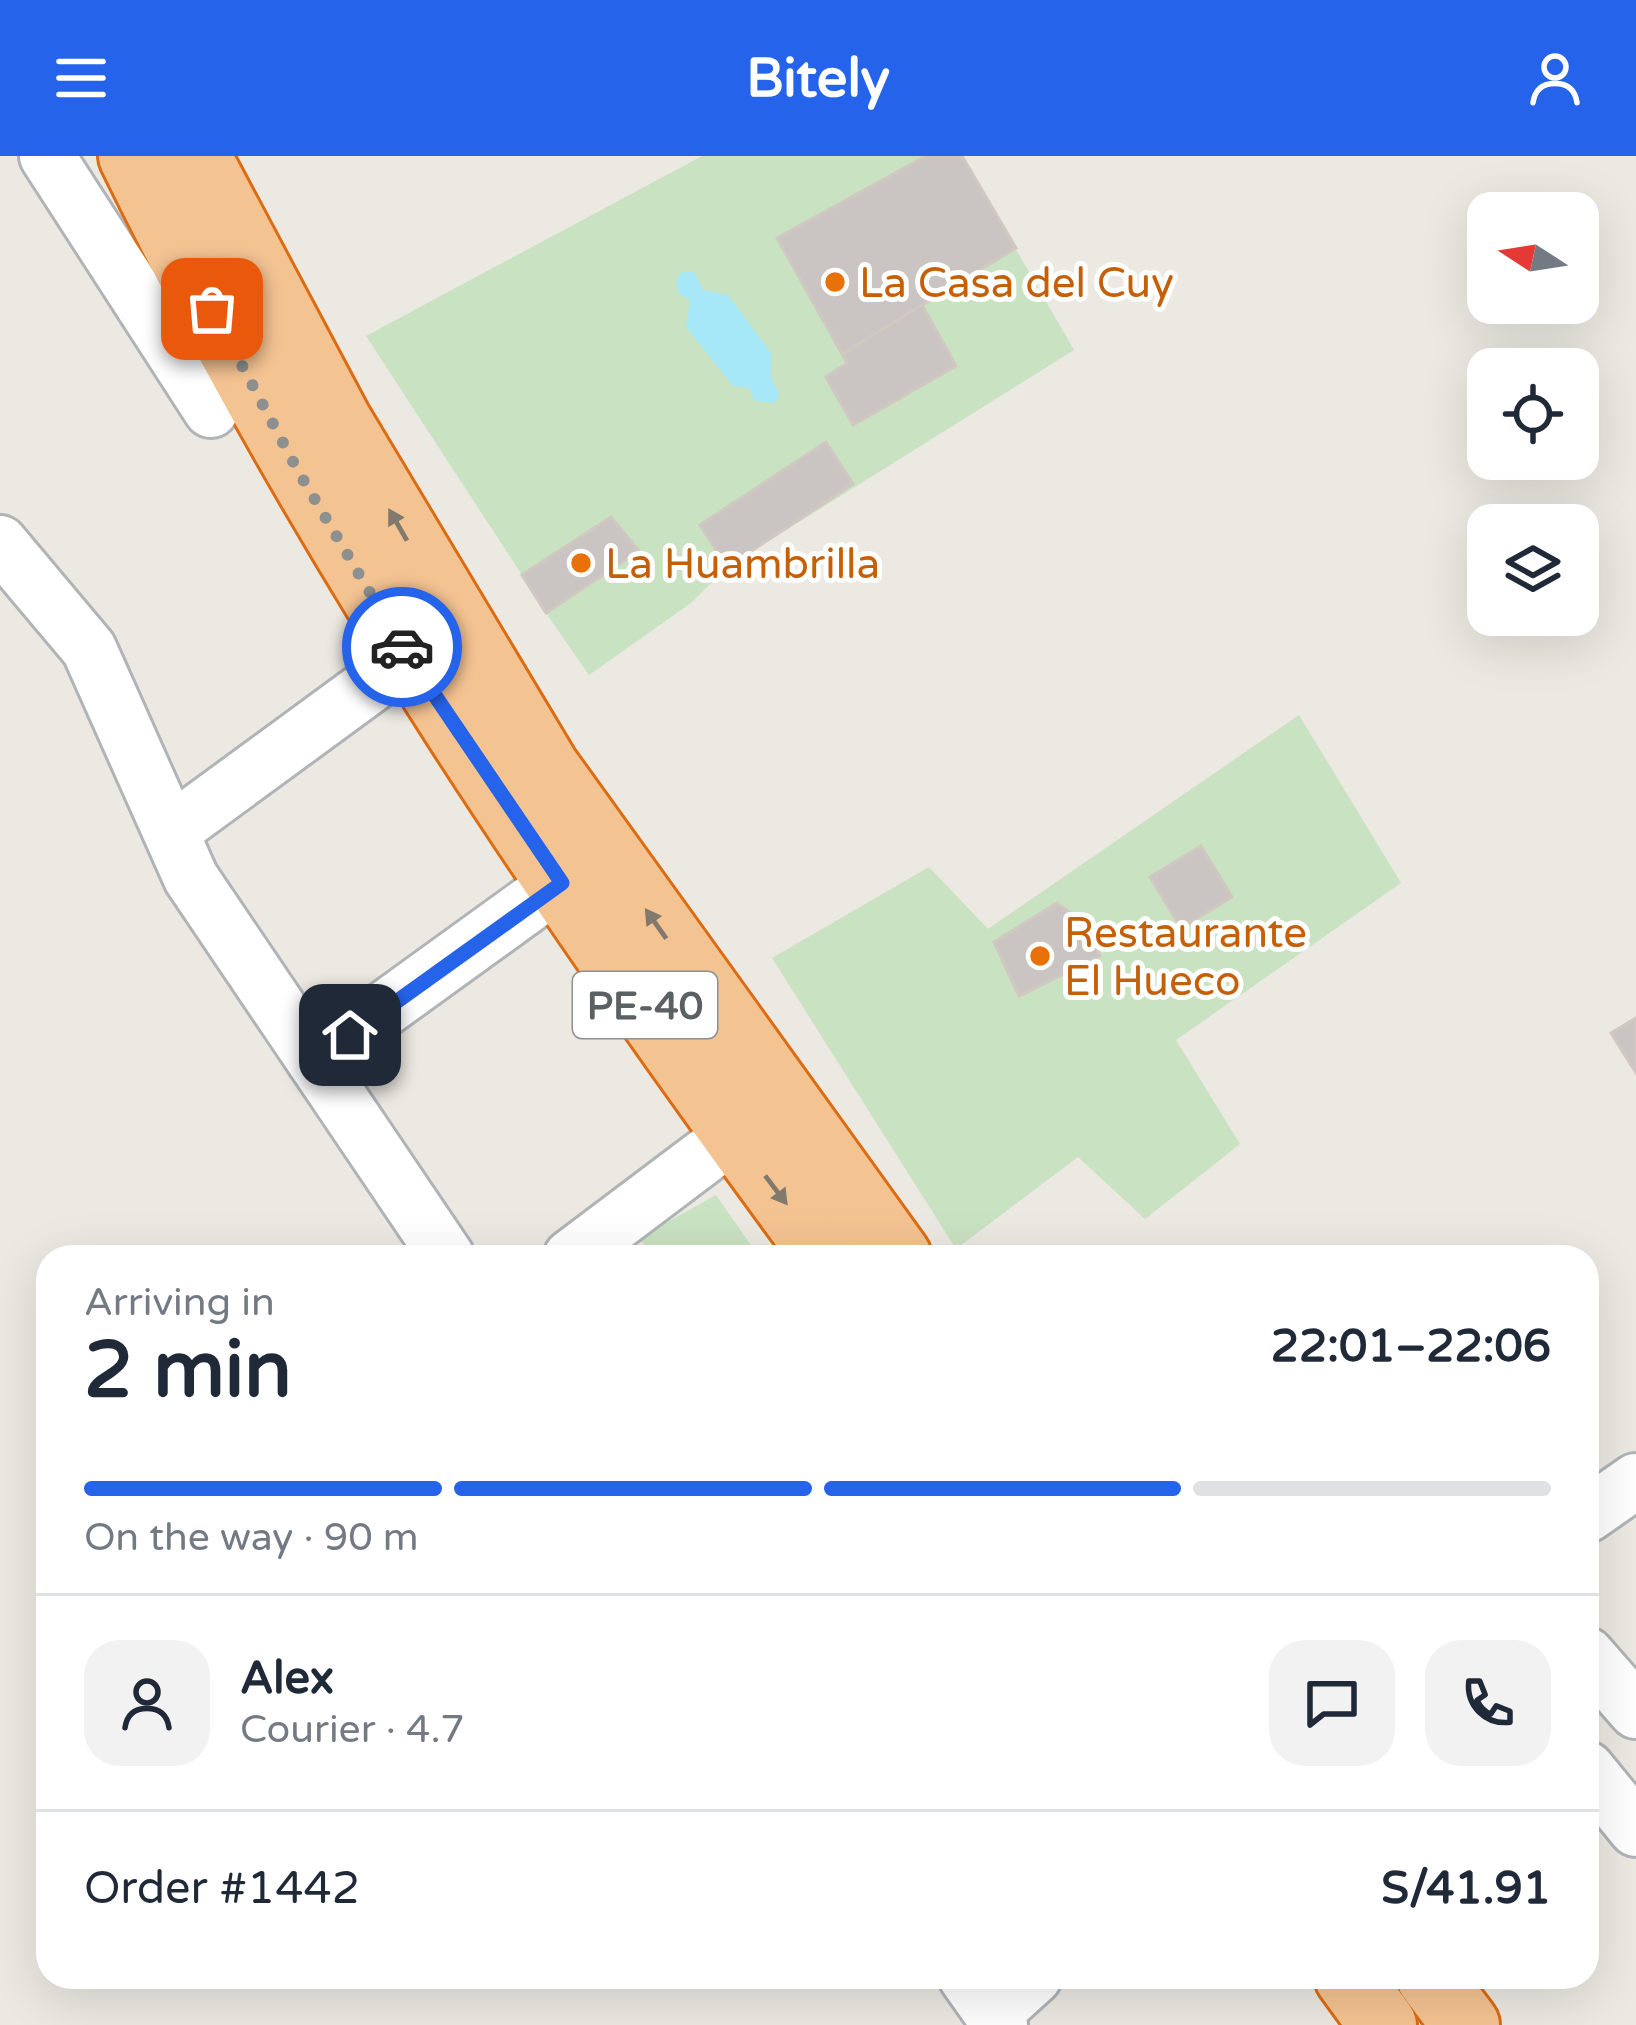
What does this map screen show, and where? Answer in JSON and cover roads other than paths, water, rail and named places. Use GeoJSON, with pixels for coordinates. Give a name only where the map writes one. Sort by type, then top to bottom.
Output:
{"type":"FeatureCollection","features":[{"type":"Feature","properties":{"kind":"highway","name":"PE-40"},"geometry":{"type":"LineString","coordinates":[[132,156],[298,471],[406,654],[583,866],[758,1117],[820,1245]]}},
{"type":"Feature","properties":{"kind":"highway","name":"PE-40"},"geometry":{"type":"LineString","coordinates":[[197,156],[338,421],[546,769],[583,866]]}},
{"type":"Feature","properties":{"kind":"highway","name":"PE-40"},"geometry":{"type":"LineString","coordinates":[[758,1117],[886,1245]]}},
{"type":"Feature","properties":{"kind":"highway"},"geometry":{"type":"LineString","coordinates":[[1357,1989],[1383,2025]]}},
{"type":"Feature","properties":{"kind":"highway"},"geometry":{"type":"LineString","coordinates":[[1439,1989],[1466,2025]]}},
{"type":"Feature","properties":{"kind":"street"},"geometry":{"type":"LineString","coordinates":[[47,156],[212,410]]}},
{"type":"Feature","properties":{"kind":"street"},"geometry":{"type":"LineString","coordinates":[[0,543],[89,649],[191,878],[439,1245]]}},
{"type":"Feature","properties":{"kind":"street"},"geometry":{"type":"LineString","coordinates":[[173,830],[379,679]]}},
{"type":"Feature","properties":{"kind":"street"},"geometry":{"type":"LineString","coordinates":[[314,1060],[583,866]]}},
{"type":"Feature","properties":{"kind":"street"},"geometry":{"type":"LineString","coordinates":[[588,1245],[758,1117]]}},
{"type":"Feature","properties":{"kind":"street"},"geometry":{"type":"LineString","coordinates":[[1599,1506],[1636,1480]]}},
{"type":"Feature","properties":{"kind":"street"},"geometry":{"type":"LineString","coordinates":[[1599,1669],[1636,1711]]}},
{"type":"Feature","properties":{"kind":"street"},"geometry":{"type":"LineString","coordinates":[[1599,1783],[1636,1828]]}},
{"type":"Feature","properties":{"kind":"street"},"geometry":{"type":"LineString","coordinates":[[987,2005],[1014,1989]]}},
{"type":"Feature","properties":{"kind":"water"},"geometry":{"type":"Polygon","coordinates":[[[694,271],[703,290],[728,295],[772,354],[771,377],[780,395],[774,403],[755,401],[749,388],[733,386],[686,327],[690,300],[679,294],[676,284],[680,273],[694,271]]]}},
{"type":"Feature","properties":{"kind":"place","name":"La Casa del Cuy"},"geometry":{"type":"Point","coordinates":[835,282]}},
{"type":"Feature","properties":{"kind":"place","name":"La Huambrilla"},"geometry":{"type":"Point","coordinates":[581,563]}},
{"type":"Feature","properties":{"kind":"place","name":"Restaurante El Hueco"},"geometry":{"type":"Point","coordinates":[1040,956]}}]}
